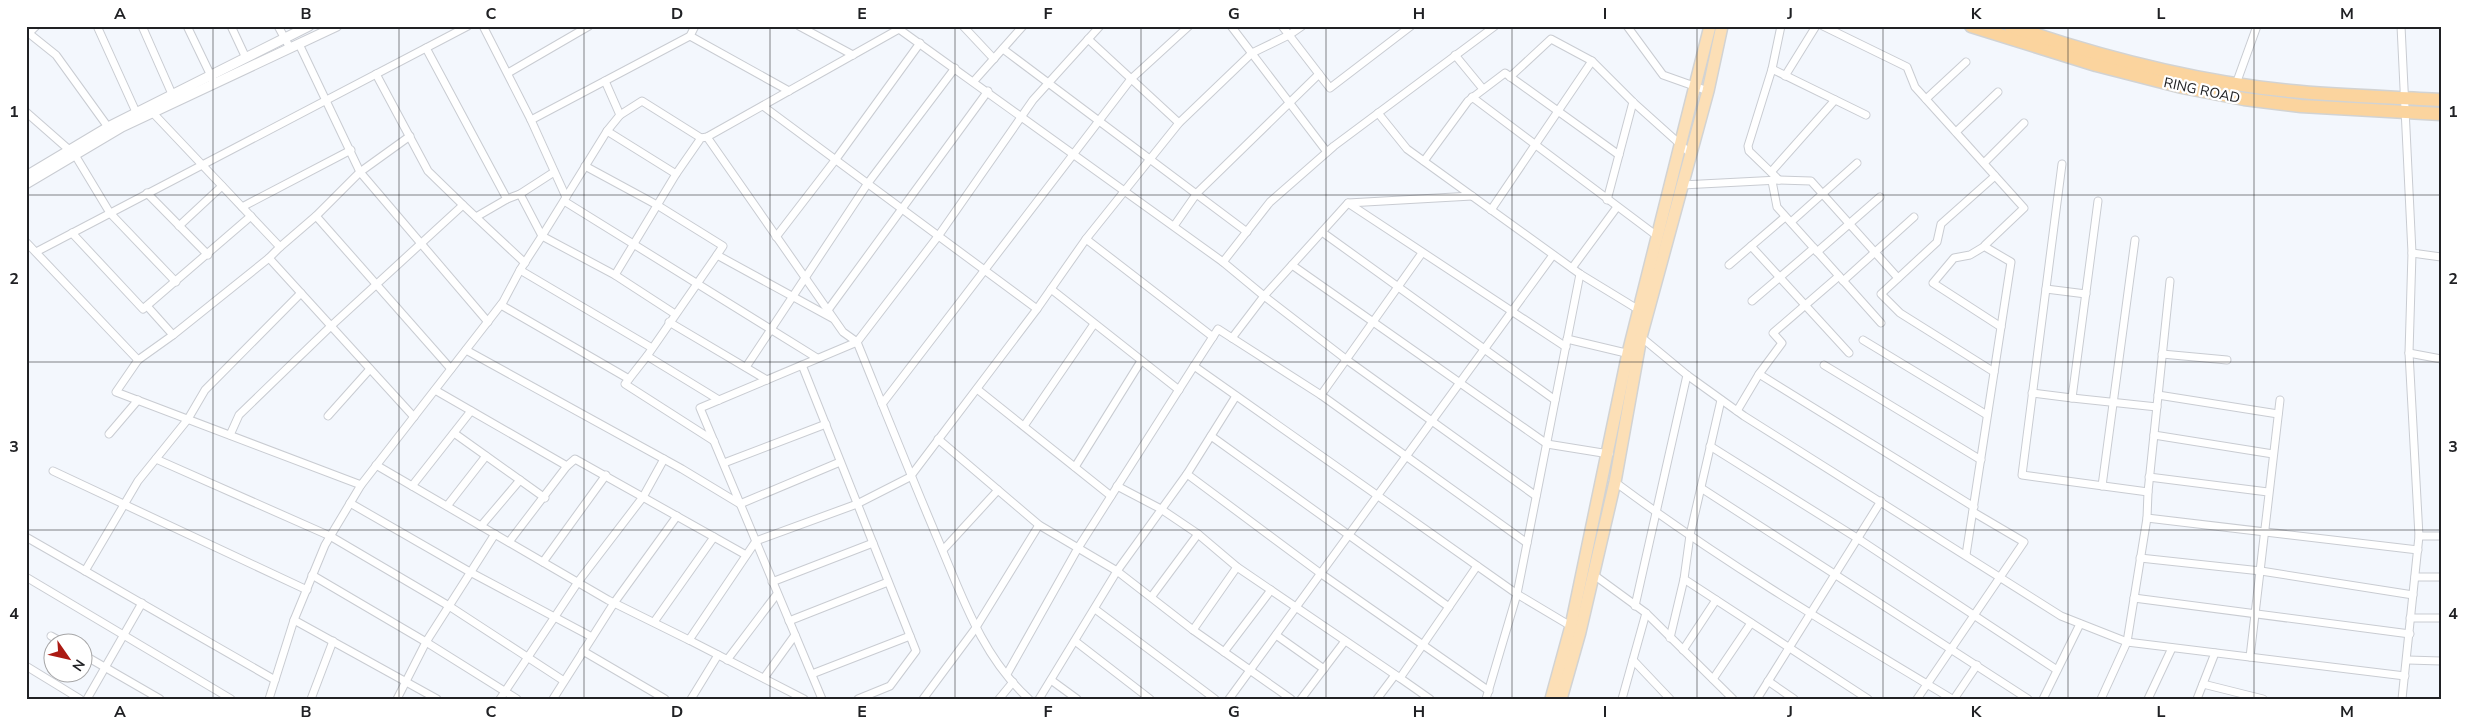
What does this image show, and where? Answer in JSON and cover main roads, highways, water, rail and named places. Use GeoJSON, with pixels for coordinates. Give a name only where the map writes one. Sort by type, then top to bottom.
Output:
{"type":"FeatureCollection","features":[{"type":"Feature","properties":{"kind":"highway","name":"RING ROAD"},"geometry":{"type":"LineString","coordinates":[[1971,26],[2034,48],[2182,87],[2301,106],[2441,114]]}},
{"type":"Feature","properties":{"kind":"highway","name":"RING ROAD"},"geometry":{"type":"LineString","coordinates":[[2010,26],[2118,59],[2236,84],[2290,91],[2441,100]]}},
{"type":"Feature","properties":{"kind":"main road"},"geometry":{"type":"LineString","coordinates":[[1561,698],[1614,455],[1633,354],[1639,310],[1710,26]]}},
{"type":"Feature","properties":{"kind":"main road"},"geometry":{"type":"LineString","coordinates":[[1633,354],[1641,337],[1691,154],[1708,91],[1722,26]]}},
{"type":"Feature","properties":{"kind":"main road"},"geometry":{"type":"LineString","coordinates":[[1576,629],[1594,576],[1614,482],[1614,455]]}}]}
